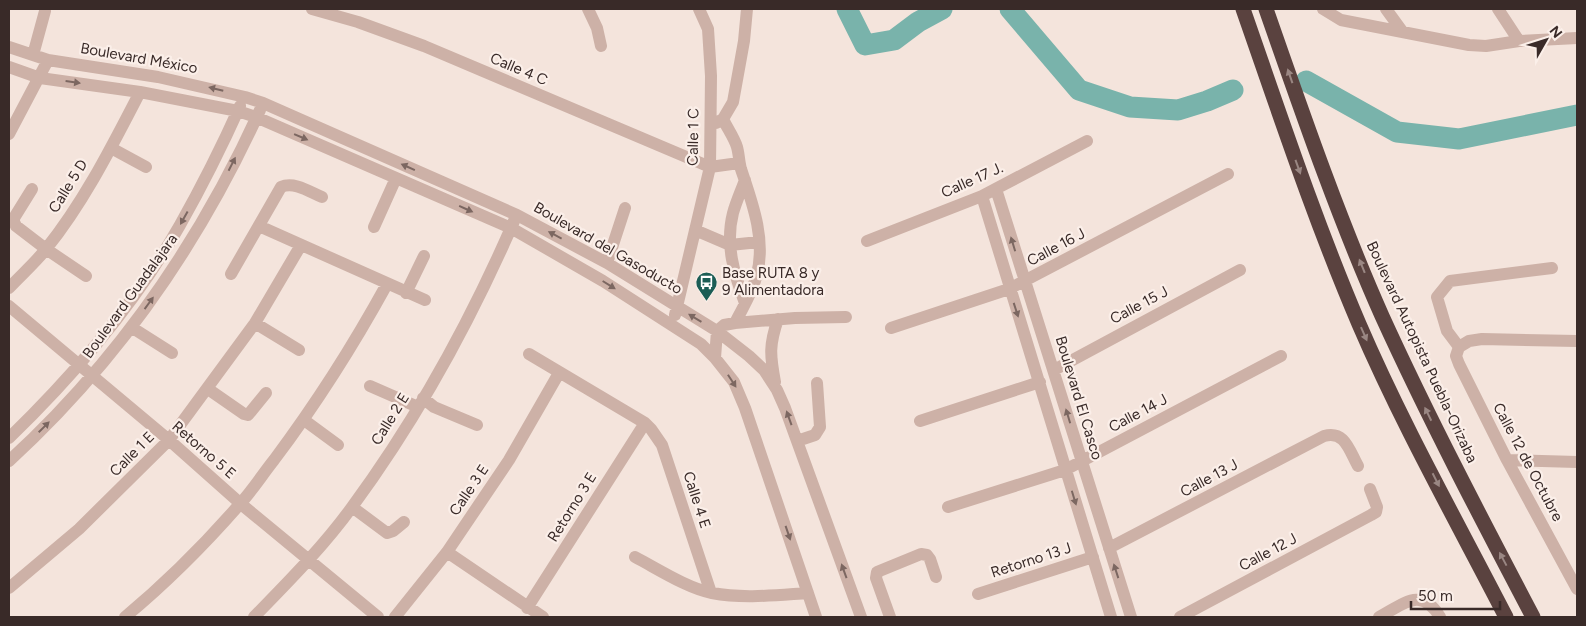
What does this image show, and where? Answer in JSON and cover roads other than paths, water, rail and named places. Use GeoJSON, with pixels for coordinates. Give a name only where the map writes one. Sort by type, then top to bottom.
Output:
{"type":"FeatureCollection","features":[{"type":"Feature","properties":{"kind":"highway"},"geometry":{"type":"LineString","coordinates":[[1243,9],[1281,121],[1325,240],[1360,326],[1399,409],[1506,617]]}},
{"type":"Feature","properties":{"kind":"highway","name":"Boulevard Autopista Puebla-Orizaba"},"geometry":{"type":"LineString","coordinates":[[1266,9],[1348,233],[1386,323],[1439,438],[1533,617]]}},
{"type":"Feature","properties":{"kind":"street","name":"Calle 4 C"},"geometry":{"type":"LineString","coordinates":[[312,9],[358,22],[424,46],[710,167]]}},
{"type":"Feature","properties":{"kind":"street"},"geometry":{"type":"LineString","coordinates":[[588,9],[597,28],[601,46]]}},
{"type":"Feature","properties":{"kind":"street","name":"Calle 1 C"},"geometry":{"type":"LineString","coordinates":[[671,324],[678,307],[710,167],[711,76],[708,29],[698,9]]}},
{"type":"Feature","properties":{"kind":"street"},"geometry":{"type":"LineString","coordinates":[[710,126],[723,119],[732,102],[744,41],[747,9]]}},
{"type":"Feature","properties":{"kind":"street"},"geometry":{"type":"LineString","coordinates":[[1323,9],[1341,20],[1469,45],[1486,46],[1518,41],[1577,38]]}},
{"type":"Feature","properties":{"kind":"street"},"geometry":{"type":"LineString","coordinates":[[1386,9],[1402,31]]}},
{"type":"Feature","properties":{"kind":"street"},"geometry":{"type":"LineString","coordinates":[[1498,9],[1518,41]]}},
{"type":"Feature","properties":{"kind":"street"},"geometry":{"type":"LineString","coordinates":[[33,55],[45,11]]}},
{"type":"Feature","properties":{"kind":"street","name":"Boulevard México"},"geometry":{"type":"LineString","coordinates":[[9,47],[48,60],[158,77],[263,103]]}},
{"type":"Feature","properties":{"kind":"street"},"geometry":{"type":"LineString","coordinates":[[9,134],[48,60]]}},
{"type":"Feature","properties":{"kind":"street"},"geometry":{"type":"LineString","coordinates":[[9,67],[40,78],[140,92],[238,111],[256,117]]}},
{"type":"Feature","properties":{"kind":"street","name":"Calle 5 D"},"geometry":{"type":"LineString","coordinates":[[9,288],[46,249],[84,195],[140,92]]}},
{"type":"Feature","properties":{"kind":"street","name":"Boulevard Guadalajara"},"geometry":{"type":"LineString","coordinates":[[9,438],[113,324],[162,254],[197,193],[245,97]]}},
{"type":"Feature","properties":{"kind":"street","name":"Boulevard Guadalajara"},"geometry":{"type":"LineString","coordinates":[[9,461],[58,413],[92,376],[131,327],[176,265],[263,103]]}},
{"type":"Feature","properties":{"kind":"street","name":"Boulevard del Gasoducto"},"geometry":{"type":"LineString","coordinates":[[263,103],[518,215],[608,263],[716,331],[749,356],[764,370],[777,390],[860,617]]}},
{"type":"Feature","properties":{"kind":"street","name":"Boulevard del Gasoducto"},"geometry":{"type":"LineString","coordinates":[[256,117],[511,228],[603,281],[701,344],[734,382],[745,408],[816,617]]}},
{"type":"Feature","properties":{"kind":"street"},"geometry":{"type":"LineString","coordinates":[[723,119],[736,146],[739,163],[754,209],[760,256],[758,273],[753,289],[735,323]]}},
{"type":"Feature","properties":{"kind":"street","name":"Calle 17 J."},"geometry":{"type":"LineString","coordinates":[[867,240],[982,196],[1087,141]]}},
{"type":"Feature","properties":{"kind":"street"},"geometry":{"type":"LineString","coordinates":[[111,148],[146,167]]}},
{"type":"Feature","properties":{"kind":"street"},"geometry":{"type":"LineString","coordinates":[[710,167],[739,163]]}},
{"type":"Feature","properties":{"kind":"street","name":"Calle 16 J"},"geometry":{"type":"LineString","coordinates":[[891,328],[1009,289],[1228,174]]}},
{"type":"Feature","properties":{"kind":"street"},"geometry":{"type":"LineString","coordinates":[[374,227],[396,178]]}},
{"type":"Feature","properties":{"kind":"street"},"geometry":{"type":"LineString","coordinates":[[745,180],[733,213],[730,245],[732,264],[746,303]]}},
{"type":"Feature","properties":{"kind":"street"},"geometry":{"type":"LineString","coordinates":[[231,274],[281,187],[287,184],[293,185],[322,197]]}},
{"type":"Feature","properties":{"kind":"street"},"geometry":{"type":"LineString","coordinates":[[32,189],[16,214],[14,222],[21,230],[46,249],[86,276]]}},
{"type":"Feature","properties":{"kind":"street","name":"Boulevard El Casco"},"geometry":{"type":"LineString","coordinates":[[996,189],[1131,617]]}},
{"type":"Feature","properties":{"kind":"street"},"geometry":{"type":"LineString","coordinates":[[982,196],[1111,617]]}},
{"type":"Feature","properties":{"kind":"street"},"geometry":{"type":"LineString","coordinates":[[608,263],[625,208]]}},
{"type":"Feature","properties":{"kind":"street","name":"Calle 2 E"},"geometry":{"type":"LineString","coordinates":[[254,617],[310,560],[352,507],[420,403],[468,318],[518,215]]}},
{"type":"Feature","properties":{"kind":"street"},"geometry":{"type":"LineString","coordinates":[[259,226],[425,300]]}},
{"type":"Feature","properties":{"kind":"street"},"geometry":{"type":"LineString","coordinates":[[696,230],[730,245],[759,242]]}},
{"type":"Feature","properties":{"kind":"street","name":"Calle 1 E"},"geometry":{"type":"LineString","coordinates":[[9,588],[79,529],[169,440],[255,323],[302,245]]}},
{"type":"Feature","properties":{"kind":"street"},"geometry":{"type":"LineString","coordinates":[[406,293],[424,256]]}},
{"type":"Feature","properties":{"kind":"street"},"geometry":{"type":"LineString","coordinates":[[1552,268],[1450,281],[1437,298],[1447,331],[1459,347],[1469,341],[1482,340],[1577,341]]}},
{"type":"Feature","properties":{"kind":"street","name":"Calle 15 J"},"geometry":{"type":"LineString","coordinates":[[1054,370],[1240,270]]}},
{"type":"Feature","properties":{"kind":"street"},"geometry":{"type":"LineString","coordinates":[[126,617],[198,550],[241,504],[304,420],[359,336],[387,284]]}},
{"type":"Feature","properties":{"kind":"street","name":"Retorno 5 E"},"geometry":{"type":"LineString","coordinates":[[9,306],[169,440],[241,504],[378,617]]}},
{"type":"Feature","properties":{"kind":"street"},"geometry":{"type":"LineString","coordinates":[[715,358],[716,331],[724,325],[778,319],[846,317]]}},
{"type":"Feature","properties":{"kind":"street"},"geometry":{"type":"LineString","coordinates":[[777,390],[771,361],[770,344],[778,319]]}},
{"type":"Feature","properties":{"kind":"street"},"geometry":{"type":"LineString","coordinates":[[255,323],[299,350]]}},
{"type":"Feature","properties":{"kind":"street"},"geometry":{"type":"LineString","coordinates":[[131,327],[172,353]]}},
{"type":"Feature","properties":{"kind":"street","name":"Calle 12 de Octubre"},"geometry":{"type":"LineString","coordinates":[[1459,347],[1456,356],[1459,364],[1507,460],[1577,589]]}},
{"type":"Feature","properties":{"kind":"street"},"geometry":{"type":"LineString","coordinates":[[529,354],[645,423]]}},
{"type":"Feature","properties":{"kind":"street","name":"Calle 14 J"},"geometry":{"type":"LineString","coordinates":[[948,507],[1065,470],[1281,356]]}},
{"type":"Feature","properties":{"kind":"street","name":"Calle 3 E"},"geometry":{"type":"LineString","coordinates":[[395,617],[447,552],[508,460],[559,372]]}},
{"type":"Feature","properties":{"kind":"street"},"geometry":{"type":"LineString","coordinates":[[797,442],[815,435],[820,427],[817,382]]}},
{"type":"Feature","properties":{"kind":"street"},"geometry":{"type":"LineString","coordinates":[[920,421],[1040,382]]}},
{"type":"Feature","properties":{"kind":"street"},"geometry":{"type":"LineString","coordinates":[[370,386],[434,407],[476,425]]}},
{"type":"Feature","properties":{"kind":"street"},"geometry":{"type":"LineString","coordinates":[[208,389],[248,415],[266,393]]}},
{"type":"Feature","properties":{"kind":"street"},"geometry":{"type":"LineString","coordinates":[[304,420],[338,445]]}},
{"type":"Feature","properties":{"kind":"street","name":"Calle 4 E"},"geometry":{"type":"LineString","coordinates":[[645,423],[657,436],[662,445],[711,593]]}},
{"type":"Feature","properties":{"kind":"street","name":"Retorno 3 E"},"geometry":{"type":"LineString","coordinates":[[527,608],[645,423]]}},
{"type":"Feature","properties":{"kind":"street","name":"Calle 13 J"},"geometry":{"type":"LineString","coordinates":[[1109,548],[1333,433],[1345,442],[1358,466]]}},
{"type":"Feature","properties":{"kind":"street"},"geometry":{"type":"LineString","coordinates":[[1507,460],[1577,462]]}},
{"type":"Feature","properties":{"kind":"street","name":"Calle 12 J"},"geometry":{"type":"LineString","coordinates":[[1180,617],[1371,516],[1376,512],[1377,507],[1370,489]]}},
{"type":"Feature","properties":{"kind":"street"},"geometry":{"type":"LineString","coordinates":[[352,507],[388,533],[404,522]]}},
{"type":"Feature","properties":{"kind":"street"},"geometry":{"type":"LineString","coordinates":[[447,552],[527,608],[543,617]]}},
{"type":"Feature","properties":{"kind":"street"},"geometry":{"type":"LineString","coordinates":[[889,617],[876,578],[877,572],[921,554],[927,555],[930,559],[936,577]]}},
{"type":"Feature","properties":{"kind":"street"},"geometry":{"type":"LineString","coordinates":[[635,556],[667,574],[711,593],[767,596],[808,593]]}},
{"type":"Feature","properties":{"kind":"street","name":"Retorno 13 J"},"geometry":{"type":"LineString","coordinates":[[978,594],[1093,557]]}},
{"type":"Feature","properties":{"kind":"street"},"geometry":{"type":"LineString","coordinates":[[1379,617],[1414,600],[1422,599],[1428,602],[1440,617]]}},
{"type":"Feature","properties":{"kind":"waterway"},"geometry":{"type":"LineString","coordinates":[[847,9],[865,45],[894,40],[918,22],[942,9]]}},
{"type":"Feature","properties":{"kind":"waterway"},"geometry":{"type":"LineString","coordinates":[[1010,9],[1079,90],[1130,107],[1178,110],[1233,90]]}},
{"type":"Feature","properties":{"kind":"waterway"},"geometry":{"type":"LineString","coordinates":[[1306,81],[1397,132],[1459,139],[1577,115]]}},
{"type":"Feature","properties":{"kind":"place","name":"Base RUTA 8 y 9 Alimentadora"},"geometry":{"type":"Point","coordinates":[706,301]}}]}
